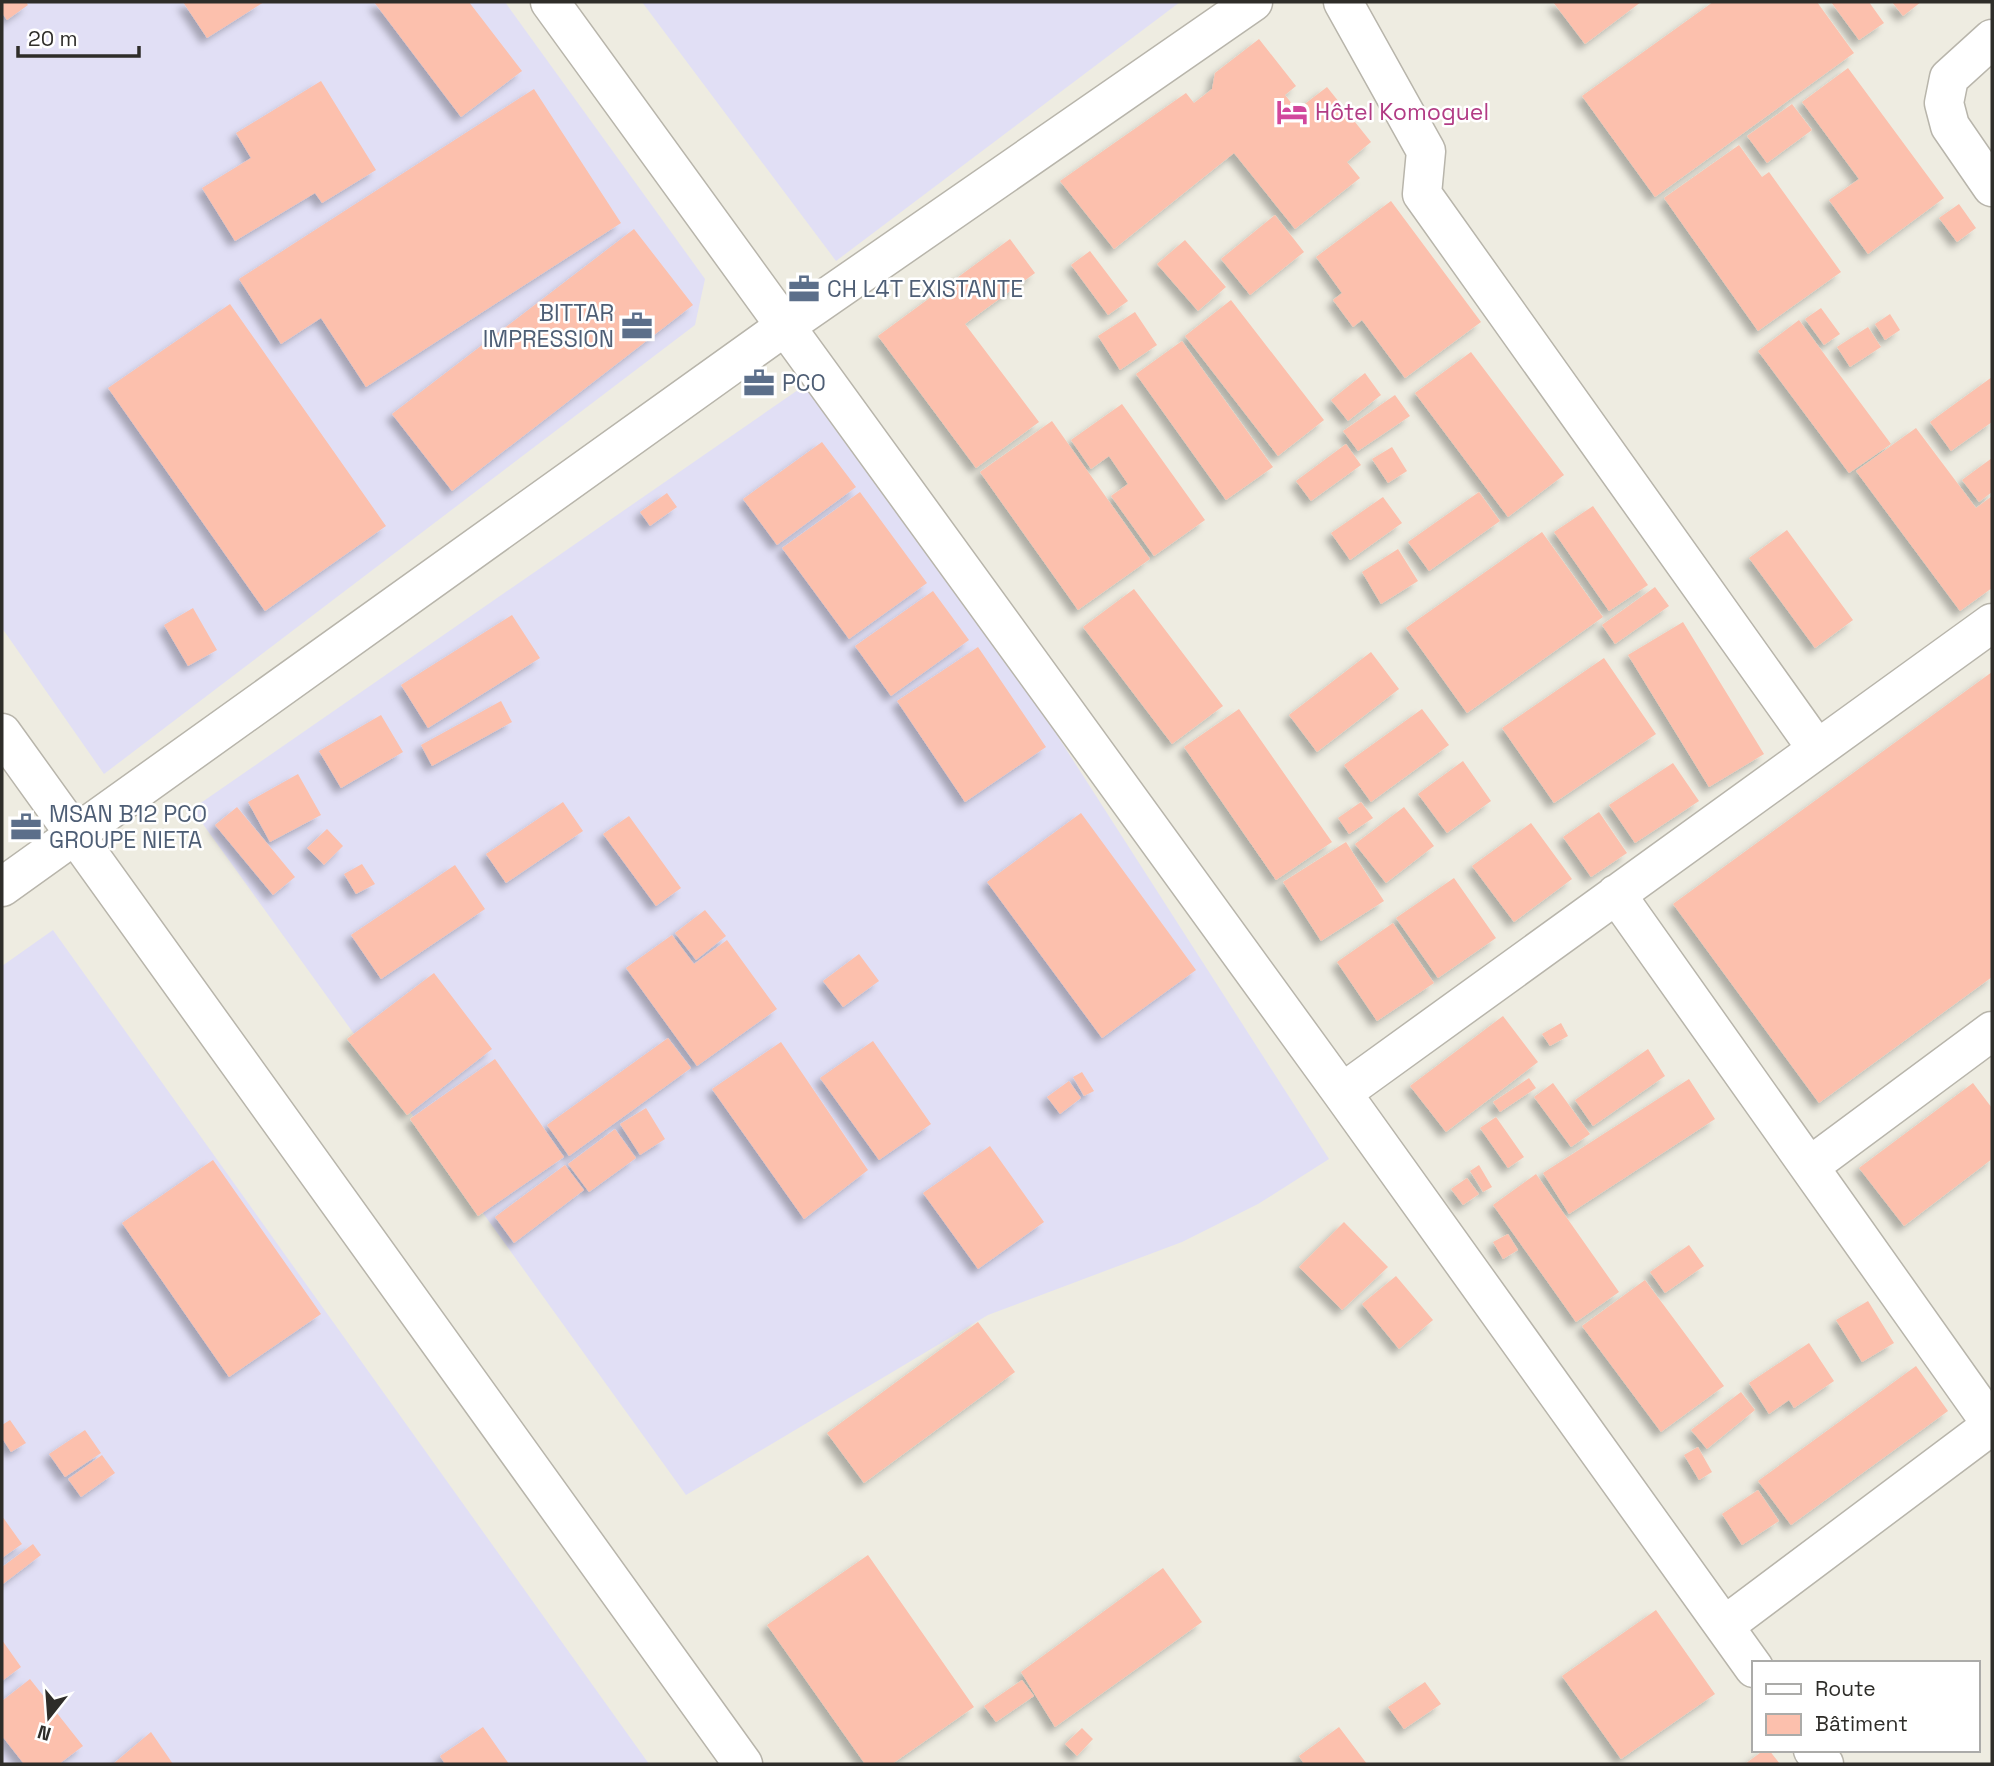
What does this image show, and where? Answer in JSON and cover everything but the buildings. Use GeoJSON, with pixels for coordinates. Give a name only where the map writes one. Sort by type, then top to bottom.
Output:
{"type":"FeatureCollection","features":[{"type":"Feature","properties":{"kind":"street"},"geometry":{"type":"LineString","coordinates":[[550,2],[1342,1093],[1752,1665]]}},
{"type":"Feature","properties":{"kind":"street"},"geometry":{"type":"LineString","coordinates":[[2,887],[785,327],[1253,2]]}},
{"type":"Feature","properties":{"kind":"street"},"geometry":{"type":"LineString","coordinates":[[1343,2],[1426,151],[1422,194],[1817,749]]}},
{"type":"Feature","properties":{"kind":"street"},"geometry":{"type":"LineString","coordinates":[[1992,40],[1949,78],[1944,103],[1950,126],[1992,187]]}},
{"type":"Feature","properties":{"kind":"street"},"geometry":{"type":"LineString","coordinates":[[1342,1093],[1992,622]]}},
{"type":"Feature","properties":{"kind":"street"},"geometry":{"type":"LineString","coordinates":[[2,733],[743,1764]]}},
{"type":"Feature","properties":{"kind":"street"},"geometry":{"type":"LineString","coordinates":[[1616,894],[1992,1425],[1724,1626]]}},
{"type":"Feature","properties":{"kind":"street"},"geometry":{"type":"LineString","coordinates":[[1810,1166],[1992,1031]]}},
{"type":"Feature","properties":{"kind":"shaded area"},"geometry":{"type":"Polygon","coordinates":[[[2,2],[505,2],[705,279],[695,325],[104,774],[2,628],[2,2]]]}},
{"type":"Feature","properties":{"kind":"shaded area"},"geometry":{"type":"Polygon","coordinates":[[[642,2],[1180,2],[836,261],[642,2]]]}},
{"type":"Feature","properties":{"kind":"shaded area"},"geometry":{"type":"Polygon","coordinates":[[[824,372],[1329,1159],[1258,1204],[1182,1242],[988,1315],[686,1495],[192,809],[824,372]]]}},
{"type":"Feature","properties":{"kind":"shaded area"},"geometry":{"type":"Polygon","coordinates":[[[53,930],[649,1764],[2,1764],[2,966],[53,930]]]}},
{"type":"Feature","properties":{"kind":"place","name":"Hôtel Komoguel"},"geometry":{"type":"Point","coordinates":[1292,112]}},
{"type":"Feature","properties":{"kind":"place","name":"CH L4T EXISTANTE"},"geometry":{"type":"Point","coordinates":[804,289]}},
{"type":"Feature","properties":{"kind":"place","name":"BITTAR IMPRESSION"},"geometry":{"type":"Point","coordinates":[637,326]}},
{"type":"Feature","properties":{"kind":"place","name":"PCO"},"geometry":{"type":"Point","coordinates":[759,383]}},
{"type":"Feature","properties":{"kind":"place","name":"MSAN B12 PCO GROUPE NIETA"},"geometry":{"type":"Point","coordinates":[26,827]}}]}
